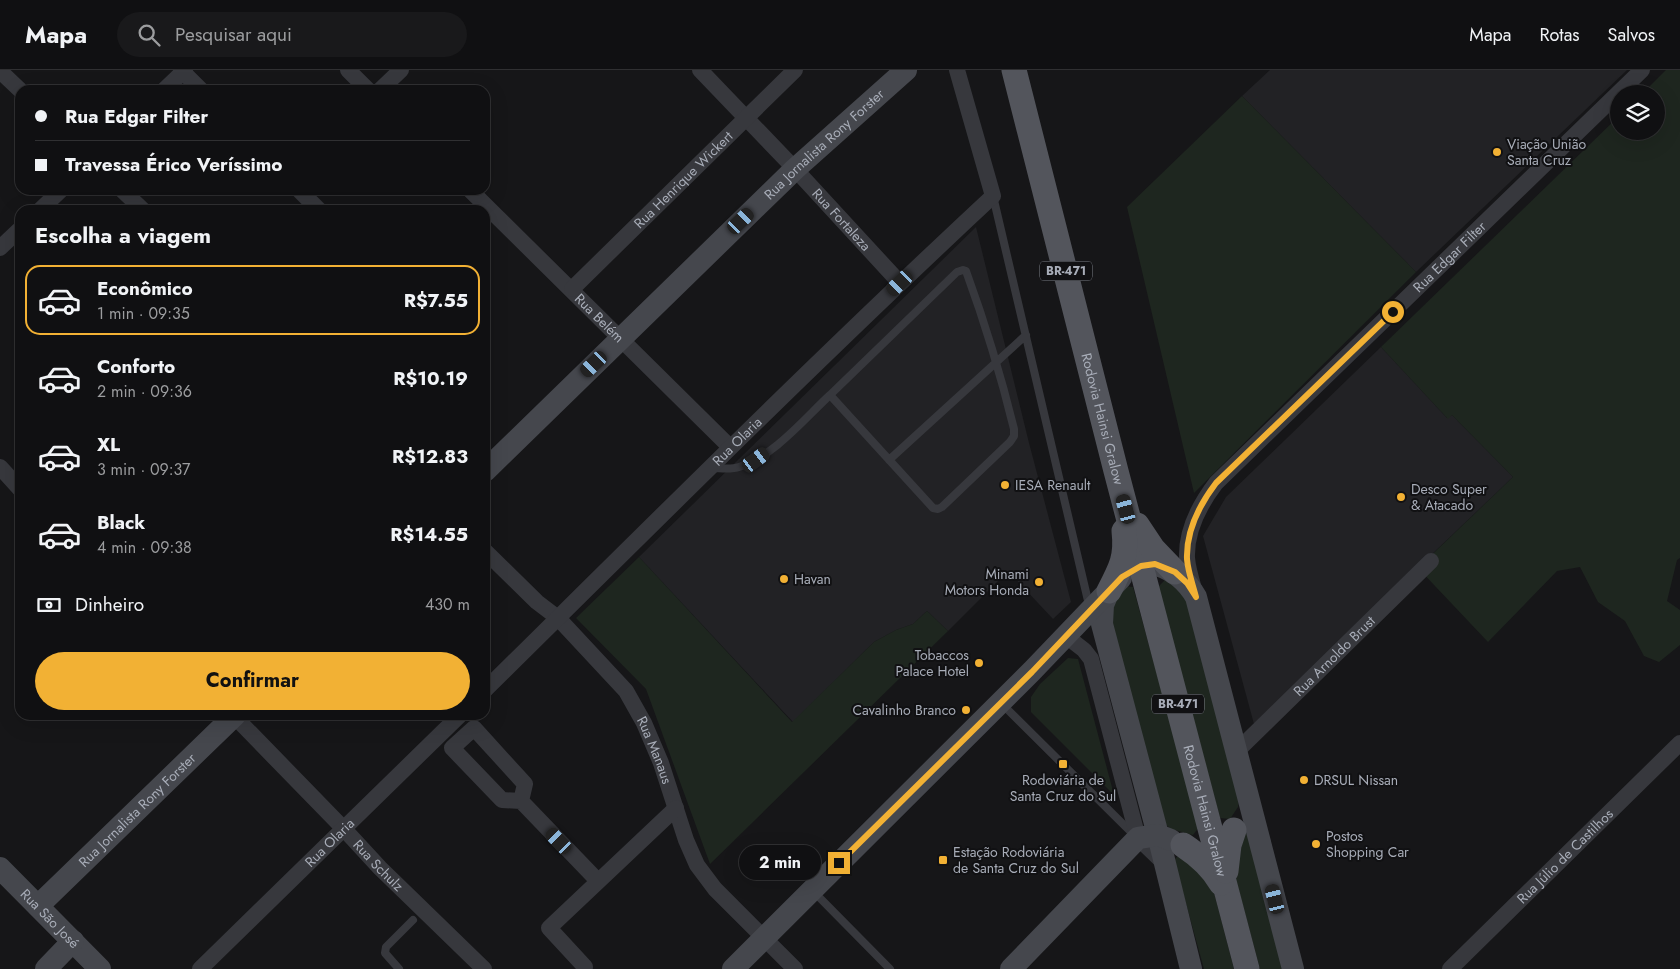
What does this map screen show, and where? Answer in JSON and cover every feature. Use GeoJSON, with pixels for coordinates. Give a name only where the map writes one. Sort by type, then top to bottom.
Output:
{"type":"FeatureCollection","features":[{"type":"Feature","properties":{"kind":"main road","name":"Rodovia Hainsi Gralow"},"geometry":{"type":"LineString","coordinates":[[1014,70],[1141,566],[1224,836]]}},
{"type":"Feature","properties":{"kind":"main road"},"geometry":{"type":"LineString","coordinates":[[1116,471],[1134,519],[1142,533],[1153,549],[1175,572]]}},
{"type":"Feature","properties":{"kind":"main road"},"geometry":{"type":"LineString","coordinates":[[1108,591],[1124,559],[1126,546],[1116,471]]}},
{"type":"Feature","properties":{"kind":"main road"},"geometry":{"type":"LineString","coordinates":[[1224,836],[1229,845],[1226,869],[1228,896],[1247,969]]}},
{"type":"Feature","properties":{"kind":"main road"},"geometry":{"type":"LineString","coordinates":[[1184,845],[1197,854],[1216,874],[1228,896]]}},
{"type":"Feature","properties":{"kind":"street"},"geometry":{"type":"LineString","coordinates":[[348,70],[363,85]]}},
{"type":"Feature","properties":{"kind":"street"},"geometry":{"type":"LineString","coordinates":[[385,85],[401,70]]}},
{"type":"Feature","properties":{"kind":"street","name":"Rua Fortaleza"},"geometry":{"type":"LineString","coordinates":[[700,70],[900,283]]}},
{"type":"Feature","properties":{"kind":"street","name":"Rua Henrique Wickert"},"geometry":{"type":"LineString","coordinates":[[572,289],[795,70]]}},
{"type":"Feature","properties":{"kind":"street","name":"Rua Jornalista Rony Forster"},"geometry":{"type":"LineString","coordinates":[[490,466],[795,169],[906,70]]}},
{"type":"Feature","properties":{"kind":"street"},"geometry":{"type":"LineString","coordinates":[[957,70],[993,196]]}},
{"type":"Feature","properties":{"kind":"street","name":"Rua Edgar Filter"},"geometry":{"type":"LineString","coordinates":[[1196,597],[1187,559],[1188,547],[1196,516],[1205,498],[1216,483],[1642,70]]}},
{"type":"Feature","properties":{"kind":"street"},"geometry":{"type":"LineString","coordinates":[[0,71],[15,85]]}},
{"type":"Feature","properties":{"kind":"street"},"geometry":{"type":"LineString","coordinates":[[169,85],[183,71],[196,85]]}},
{"type":"Feature","properties":{"kind":"street"},"geometry":{"type":"LineString","coordinates":[[45,205],[56,195]]}},
{"type":"Feature","properties":{"kind":"street"},"geometry":{"type":"LineString","coordinates":[[127,195],[138,205]]}},
{"type":"Feature","properties":{"kind":"street"},"geometry":{"type":"LineString","coordinates":[[304,195],[314,205]]}},
{"type":"Feature","properties":{"kind":"street","name":"Rua Belém"},"geometry":{"type":"LineString","coordinates":[[475,195],[485,205]]}},
{"type":"Feature","properties":{"kind":"street","name":"Rua Olaria"},"geometry":{"type":"LineString","coordinates":[[490,685],[708,468],[993,196]]}},
{"type":"Feature","properties":{"kind":"street","name":"Rua Belém"},"geometry":{"type":"LineString","coordinates":[[490,209],[730,447]]}},
{"type":"Feature","properties":{"kind":"street"},"geometry":{"type":"LineString","coordinates":[[0,248],[15,234]]}},
{"type":"Feature","properties":{"kind":"street"},"geometry":{"type":"LineString","coordinates":[[0,467],[15,484]]}},
{"type":"Feature","properties":{"kind":"street","name":"Rua Manaus"},"geometry":{"type":"LineString","coordinates":[[490,556],[538,602],[558,618],[626,691],[644,723],[661,763],[686,840],[697,865],[715,890],[795,969]]}},
{"type":"Feature","properties":{"kind":"street","name":"Rua Arnoldo Brust"},"geometry":{"type":"LineString","coordinates":[[1237,752],[1432,561]]}},
{"type":"Feature","properties":{"kind":"street"},"geometry":{"type":"LineString","coordinates":[[733,969],[1066,636],[1096,617],[1108,591],[1122,577],[1141,566],[1155,564],[1175,572],[1187,583],[1196,597],[1293,969]]}},
{"type":"Feature","properties":{"kind":"street"},"geometry":{"type":"LineString","coordinates":[[1096,617],[1148,837]]}},
{"type":"Feature","properties":{"kind":"street"},"geometry":{"type":"LineString","coordinates":[[1066,636],[1084,650],[1091,659],[1148,837],[1166,865],[1191,969]]}},
{"type":"Feature","properties":{"kind":"street","name":"Rua Jornalista Rony Forster"},"geometry":{"type":"LineString","coordinates":[[38,906],[229,720]]}},
{"type":"Feature","properties":{"kind":"street","name":"Rua Schulz"},"geometry":{"type":"LineString","coordinates":[[239,720],[386,875],[484,969]]}},
{"type":"Feature","properties":{"kind":"street","name":"Rua Olaria"},"geometry":{"type":"LineString","coordinates":[[200,969],[455,720]]}},
{"type":"Feature","properties":{"kind":"street"},"geometry":{"type":"LineString","coordinates":[[521,801],[525,784],[474,728],[452,748],[502,800],[521,801],[597,880]]}},
{"type":"Feature","properties":{"kind":"street","name":"Rua Júlio de Castilhos"},"geometry":{"type":"LineString","coordinates":[[1450,969],[1680,743]]}},
{"type":"Feature","properties":{"kind":"street"},"geometry":{"type":"LineString","coordinates":[[1148,837],[1184,845],[1199,845],[1224,836],[1240,822],[1246,806],[1248,793]]}},
{"type":"Feature","properties":{"kind":"street"},"geometry":{"type":"LineString","coordinates":[[585,967],[549,928],[597,880],[676,808]]}},
{"type":"Feature","properties":{"kind":"street"},"geometry":{"type":"LineString","coordinates":[[1011,969],[1148,837]]}},
{"type":"Feature","properties":{"kind":"street","name":"Rua São José"},"geometry":{"type":"LineString","coordinates":[[0,868],[100,969]]}},
{"type":"Feature","properties":{"kind":"street"},"geometry":{"type":"LineString","coordinates":[[46,969],[73,941]]}},
{"type":"Feature","properties":{"kind":"lane"},"geometry":{"type":"LineString","coordinates":[[993,196],[1096,617]]}},
{"type":"Feature","properties":{"kind":"lane"},"geometry":{"type":"LineString","coordinates":[[708,468],[737,468],[756,460],[775,446],[957,272],[963,270],[966,271],[973,290],[995,361],[1014,429],[1014,436],[942,507],[938,509],[933,508],[830,395]]}},
{"type":"Feature","properties":{"kind":"lane"},"geometry":{"type":"LineString","coordinates":[[889,460],[995,361],[1026,335]]}},
{"type":"Feature","properties":{"kind":"lane"},"geometry":{"type":"LineString","coordinates":[[1000,702],[1148,837]]}},
{"type":"Feature","properties":{"kind":"lane"},"geometry":{"type":"LineString","coordinates":[[812,890],[888,968]]}},
{"type":"Feature","properties":{"kind":"lane"},"geometry":{"type":"LineString","coordinates":[[399,969],[384,953],[386,947],[413,920]]}},
{"type":"Feature","properties":{"kind":"shaded area"},"geometry":{"type":"Polygon","coordinates":[[[1270,70],[1627,70],[1416,272],[1242,96],[1270,70]]]}},
{"type":"Feature","properties":{"kind":"shaded area"},"geometry":{"type":"Polygon","coordinates":[[[1666,70],[1680,70],[1680,558],[1677,560],[1667,601],[1680,610],[1680,645],[1659,662],[1644,656],[1625,621],[1598,602],[1580,567],[1557,571],[1488,642],[1418,568],[1513,477],[1452,415],[1448,419],[1381,347],[1610,125],[1610,140],[1665,140],[1665,85],[1651,85],[1666,70]]]}},
{"type":"Feature","properties":{"kind":"shaded area"},"geometry":{"type":"Polygon","coordinates":[[[1242,96],[1416,272],[1194,493],[1127,207],[1242,96]]]}},
{"type":"Feature","properties":{"kind":"shaded area"},"geometry":{"type":"Polygon","coordinates":[[[976,227],[1029,443],[1071,602],[1053,619],[1008,571],[948,631],[927,611],[913,624],[896,630],[874,642],[793,722],[639,557],[976,227]]]}},
{"type":"Feature","properties":{"kind":"shaded area"},"geometry":{"type":"Polygon","coordinates":[[[1381,347],[1447,418],[1452,415],[1513,477],[1254,724],[1203,536],[1226,497],[1381,347]]]}},
{"type":"Feature","properties":{"kind":"shaded area"},"geometry":{"type":"Polygon","coordinates":[[[639,557],[792,722],[874,642],[896,630],[913,624],[927,611],[948,631],[710,864],[646,689],[576,618],[639,557]]]}},
{"type":"Feature","properties":{"kind":"shaded area"},"geometry":{"type":"Polygon","coordinates":[[[1165,580],[1178,586],[1188,599],[1240,793],[1238,807],[1230,819],[1220,818],[1158,587],[1165,580]]]}},
{"type":"Feature","properties":{"kind":"shaded area"},"geometry":{"type":"Polygon","coordinates":[[[1124,586],[1133,587],[1199,827],[1193,835],[1171,829],[1165,824],[1108,615],[1124,586]]]}},
{"type":"Feature","properties":{"kind":"shaded area"},"geometry":{"type":"Polygon","coordinates":[[[1068,658],[1078,659],[1114,795],[1031,712],[1031,697],[1040,684],[1068,658]]]}},
{"type":"Feature","properties":{"kind":"shaded area"},"geometry":{"type":"Polygon","coordinates":[[[1249,832],[1285,969],[1260,969],[1236,880],[1244,834],[1249,832]]]}},
{"type":"Feature","properties":{"kind":"shaded area"},"geometry":{"type":"Polygon","coordinates":[[[1178,856],[1186,857],[1213,888],[1234,969],[1204,969],[1174,860],[1178,856]]]}},
{"type":"Feature","properties":{"kind":"place","name":"Viação União Santa Cruz"},"geometry":{"type":"Point","coordinates":[1497,152]}},
{"type":"Feature","properties":{"kind":"place","name":"IESA Renault"},"geometry":{"type":"Point","coordinates":[1005,485]}},
{"type":"Feature","properties":{"kind":"place","name":"Desco Super & Atacado"},"geometry":{"type":"Point","coordinates":[1401,497]}},
{"type":"Feature","properties":{"kind":"place","name":"Havan"},"geometry":{"type":"Point","coordinates":[784,579]}},
{"type":"Feature","properties":{"kind":"place","name":"Minami Motors Honda"},"geometry":{"type":"Point","coordinates":[1039,582]}},
{"type":"Feature","properties":{"kind":"place","name":"Tobaccos Palace Hotel"},"geometry":{"type":"Point","coordinates":[979,663]}},
{"type":"Feature","properties":{"kind":"place","name":"Cavalinho Branco"},"geometry":{"type":"Point","coordinates":[966,710]}},
{"type":"Feature","properties":{"kind":"place","name":"Rodoviária de Santa Cruz do Sul"},"geometry":{"type":"Point","coordinates":[1063,764]}},
{"type":"Feature","properties":{"kind":"place","name":"DRSUL Nissan"},"geometry":{"type":"Point","coordinates":[1304,780]}},
{"type":"Feature","properties":{"kind":"place","name":"Postos Shopping Car"},"geometry":{"type":"Point","coordinates":[1316,844]}},
{"type":"Feature","properties":{"kind":"place","name":"Estação Rodoviária de Santa Cruz do Sul"},"geometry":{"type":"Point","coordinates":[943,860]}},
{"type":"Feature","properties":{"kind":"route"},"geometry":{"type":"LineString","coordinates":[[839,863],[1032,672],[1122,577],[1141,566],[1155,564],[1175,572],[1187,583],[1196,597],[1187,559],[1188,547],[1196,516],[1205,498],[1216,483],[1393,312]]}}]}
